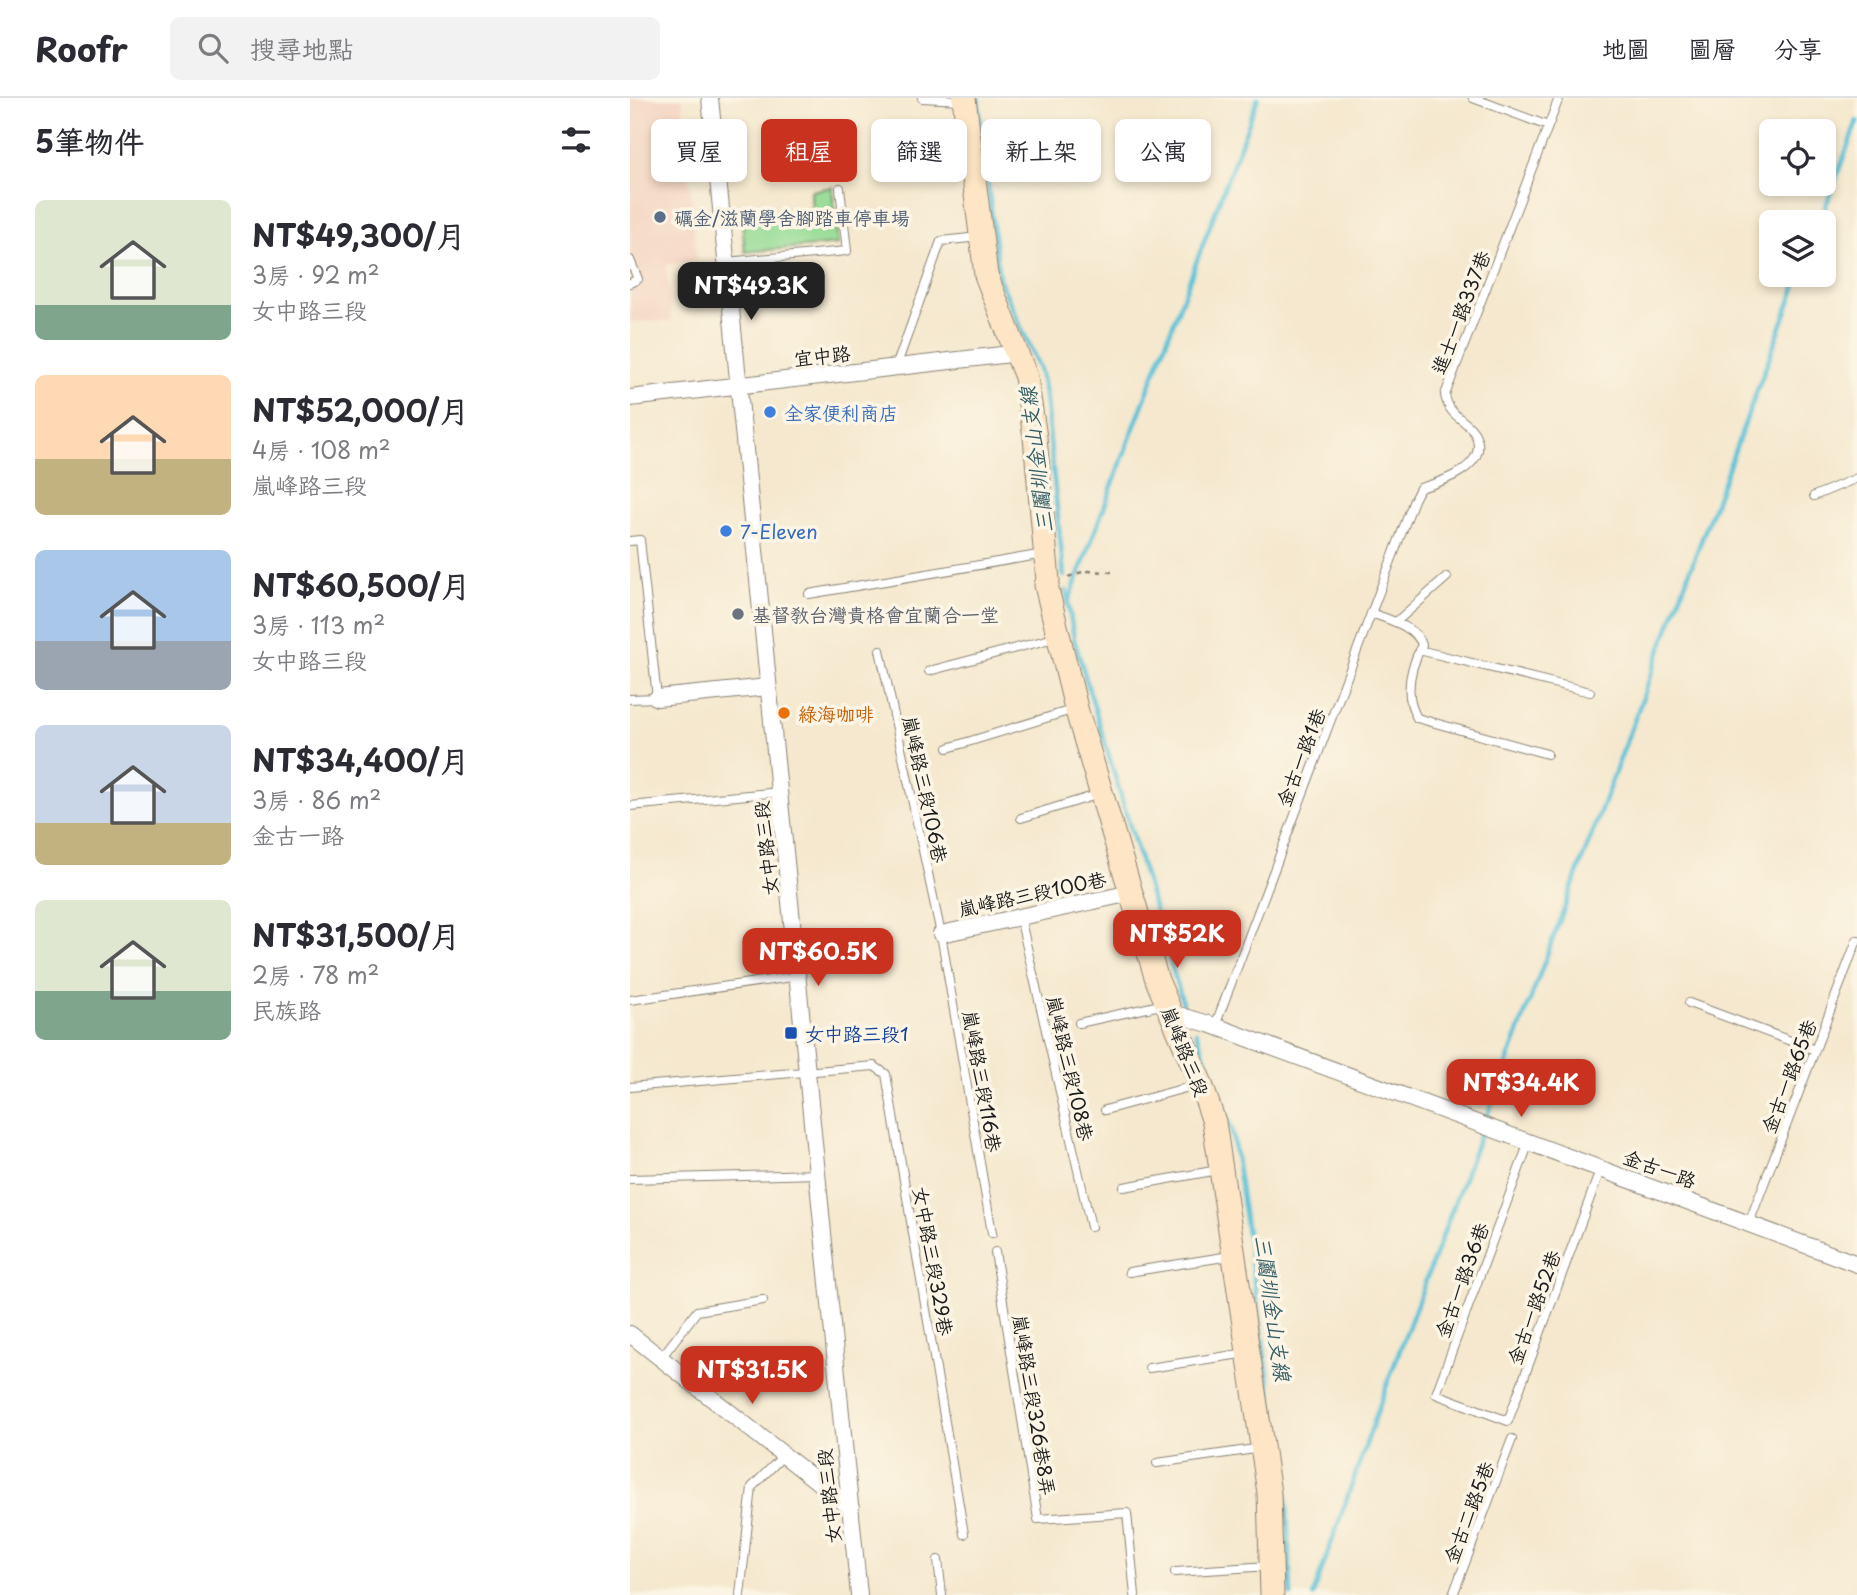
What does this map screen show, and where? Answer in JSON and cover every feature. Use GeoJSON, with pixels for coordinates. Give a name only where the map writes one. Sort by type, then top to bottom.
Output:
{"type":"FeatureCollection","features":[{"type":"Feature","properties":{"kind":"street","name":"女中路三段"},"geometry":{"type":"LineString","coordinates":[[710,98],[859,1595]]}},
{"type":"Feature","properties":{"kind":"street","name":"嵐峰路三段"},"geometry":{"type":"LineString","coordinates":[[957,99],[986,275],[1019,353],[1026,377],[1035,437],[1048,582],[1046,585],[1058,637],[1100,794],[1157,980],[1214,1122],[1269,1493],[1272,1595]]}},
{"type":"Feature","properties":{"kind":"street","name":"宜中路"},"geometry":{"type":"LineString","coordinates":[[630,398],[1019,353]]}},
{"type":"Feature","properties":{"kind":"street"},"geometry":{"type":"LineString","coordinates":[[657,698],[768,687]]}},
{"type":"Feature","properties":{"kind":"street","name":"嵐峰路三段100巷"},"geometry":{"type":"LineString","coordinates":[[941,934],[1131,893]]}},
{"type":"Feature","properties":{"kind":"street","name":"金古一路"},"geometry":{"type":"LineString","coordinates":[[1170,1008],[1857,1264]]}},
{"type":"Feature","properties":{"kind":"street"},"geometry":{"type":"LineString","coordinates":[[630,1334],[850,1508]]}},
{"type":"Feature","properties":{"kind":"lane"},"geometry":{"type":"LineString","coordinates":[[922,98],[957,99]]}},
{"type":"Feature","properties":{"kind":"lane"},"geometry":{"type":"LineString","coordinates":[[1473,98],[1548,126]]}},
{"type":"Feature","properties":{"kind":"lane","name":"進士一路337巷"},"geometry":{"type":"LineString","coordinates":[[1413,500],[1420,488],[1442,482],[1468,468],[1477,451],[1475,434],[1447,406],[1445,395],[1559,98]]}},
{"type":"Feature","properties":{"kind":"lane"},"geometry":{"type":"LineString","coordinates":[[726,262],[846,251],[840,188]]}},
{"type":"Feature","properties":{"kind":"lane"},"geometry":{"type":"LineString","coordinates":[[896,369],[941,241],[979,237]]}},
{"type":"Feature","properties":{"kind":"lane"},"geometry":{"type":"LineString","coordinates":[[630,260],[638,279],[630,283]]}},
{"type":"Feature","properties":{"kind":"lane"},"geometry":{"type":"LineString","coordinates":[[1814,496],[1857,478]]}},
{"type":"Feature","properties":{"kind":"lane","name":"金古一路1巷"},"geometry":{"type":"LineString","coordinates":[[1215,1026],[1413,500]]}},
{"type":"Feature","properties":{"kind":"lane"},"geometry":{"type":"LineString","coordinates":[[630,541],[640,540],[657,698],[630,699]]}},
{"type":"Feature","properties":{"kind":"lane"},"geometry":{"type":"LineString","coordinates":[[809,594],[1045,554]]}},
{"type":"Feature","properties":{"kind":"lane"},"geometry":{"type":"LineString","coordinates":[[1396,622],[1447,577]]}},
{"type":"Feature","properties":{"kind":"lane"},"geometry":{"type":"LineString","coordinates":[[1371,613],[1396,622],[1420,639],[1422,645],[1415,660],[1409,691],[1417,719],[1547,754]]}},
{"type":"Feature","properties":{"kind":"lane"},"geometry":{"type":"LineString","coordinates":[[929,671],[1058,637]]}},
{"type":"Feature","properties":{"kind":"lane","name":"嵐峰路三段106巷"},"geometry":{"type":"LineString","coordinates":[[880,650],[941,934]]}},
{"type":"Feature","properties":{"kind":"lane"},"geometry":{"type":"LineString","coordinates":[[1419,650],[1590,691]]}},
{"type":"Feature","properties":{"kind":"lane"},"geometry":{"type":"LineString","coordinates":[[948,748],[1076,708]]}},
{"type":"Feature","properties":{"kind":"lane"},"geometry":{"type":"LineString","coordinates":[[630,806],[780,792]]}},
{"type":"Feature","properties":{"kind":"lane"},"geometry":{"type":"LineString","coordinates":[[1021,818],[1100,794]]}},
{"type":"Feature","properties":{"kind":"lane","name":"嵐峰路三段108巷"},"geometry":{"type":"LineString","coordinates":[[1020,917],[1091,1227]]}},
{"type":"Feature","properties":{"kind":"lane","name":"嵐峰路三段116巷"},"geometry":{"type":"LineString","coordinates":[[941,934],[992,1233]]}},
{"type":"Feature","properties":{"kind":"lane","name":"金古一路65巷"},"geometry":{"type":"LineString","coordinates":[[1749,1223],[1857,940]]}},
{"type":"Feature","properties":{"kind":"lane"},"geometry":{"type":"LineString","coordinates":[[630,1000],[799,976]]}},
{"type":"Feature","properties":{"kind":"lane"},"geometry":{"type":"LineString","coordinates":[[1689,1003],[1815,1050]]}},
{"type":"Feature","properties":{"kind":"lane"},"geometry":{"type":"LineString","coordinates":[[1079,1023],[1170,1008]]}},
{"type":"Feature","properties":{"kind":"lane","name":"女中路三段329巷"},"geometry":{"type":"LineString","coordinates":[[630,1087],[874,1066],[886,1074],[964,1534]]}},
{"type":"Feature","properties":{"kind":"lane"},"geometry":{"type":"LineString","coordinates":[[1105,1110],[1201,1084]]}},
{"type":"Feature","properties":{"kind":"lane","name":"金古一路36巷"},"geometry":{"type":"LineString","coordinates":[[1472,1407],[1436,1394],[1529,1142]]}},
{"type":"Feature","properties":{"kind":"lane","name":"金古一路52巷"},"geometry":{"type":"LineString","coordinates":[[1472,1407],[1508,1421],[1601,1168]]}},
{"type":"Feature","properties":{"kind":"lane"},"geometry":{"type":"LineString","coordinates":[[1124,1187],[1222,1170]]}},
{"type":"Feature","properties":{"kind":"lane"},"geometry":{"type":"LineString","coordinates":[[630,1179],[817,1174]]}},
{"type":"Feature","properties":{"kind":"lane","name":"嵐峰路三段326巷8弄"},"geometry":{"type":"LineString","coordinates":[[995,1252],[1038,1519],[1127,1513],[1135,1595]]}},
{"type":"Feature","properties":{"kind":"lane"},"geometry":{"type":"LineString","coordinates":[[1129,1272],[1234,1256]]}},
{"type":"Feature","properties":{"kind":"lane"},"geometry":{"type":"LineString","coordinates":[[661,1358],[697,1311],[763,1300]]}},
{"type":"Feature","properties":{"kind":"lane"},"geometry":{"type":"LineString","coordinates":[[1149,1368],[1248,1353]]}},
{"type":"Feature","properties":{"kind":"lane","name":"金古二路5巷"},"geometry":{"type":"LineString","coordinates":[[1453,1595],[1512,1440]]}},
{"type":"Feature","properties":{"kind":"lane"},"geometry":{"type":"LineString","coordinates":[[1157,1463],[1262,1448]]}},
{"type":"Feature","properties":{"kind":"lane"},"geometry":{"type":"LineString","coordinates":[[740,1595],[752,1487],[785,1454]]}},
{"type":"Feature","properties":{"kind":"lane"},"geometry":{"type":"LineString","coordinates":[[938,1560],[942,1595]]}},
{"type":"Feature","properties":{"kind":"lane"},"geometry":{"type":"LineString","coordinates":[[1175,1572],[1272,1566]]}},
{"type":"Feature","properties":{"kind":"path"},"geometry":{"type":"LineString","coordinates":[[1046,585],[1085,571],[1112,572]]}},
{"type":"Feature","properties":{"kind":"shaded area"},"geometry":{"type":"Polygon","coordinates":[[[630,98],[682,98],[684,119],[651,119],[651,182],[690,182],[697,260],[666,265],[672,321],[630,322],[630,98]]]}},
{"type":"Feature","properties":{"kind":"green space"},"geometry":{"type":"Polygon","coordinates":[[[832,187],[838,244],[745,252],[742,221],[812,212],[811,191],[832,187]]]}},
{"type":"Feature","properties":{"kind":"waterway","name":"三鬮圳金山支線"},"geometry":{"type":"LineString","coordinates":[[978,98],[999,278],[1040,370],[1045,393],[1064,576]]}},
{"type":"Feature","properties":{"kind":"waterway"},"geometry":{"type":"LineString","coordinates":[[1068,603],[1258,98]]}},
{"type":"Feature","properties":{"kind":"waterway"},"geometry":{"type":"LineString","coordinates":[[1824,210],[1857,121]]}},
{"type":"Feature","properties":{"kind":"waterway"},"geometry":{"type":"LineString","coordinates":[[1313,1595],[1385,1390],[1796,287]]}},
{"type":"Feature","properties":{"kind":"waterway","name":"三鬮圳金山支線"},"geometry":{"type":"LineString","coordinates":[[1066,590],[1074,639],[1183,1004]]}},
{"type":"Feature","properties":{"kind":"waterway","name":"三鬮圳金山支線"},"geometry":{"type":"LineString","coordinates":[[1196,1032],[1232,1131],[1287,1505],[1291,1595]]}},
{"type":"Feature","properties":{"kind":"place","name":"礪金/滋蘭學舍腳踏車停車場"},"geometry":{"type":"Point","coordinates":[660,217]}},
{"type":"Feature","properties":{"kind":"place","name":"全家便利商店"},"geometry":{"type":"Point","coordinates":[770,412]}},
{"type":"Feature","properties":{"kind":"place","name":"7-Eleven"},"geometry":{"type":"Point","coordinates":[726,531]}},
{"type":"Feature","properties":{"kind":"place","name":"基督教台灣貴格會宜蘭合一堂"},"geometry":{"type":"Point","coordinates":[738,614]}},
{"type":"Feature","properties":{"kind":"place","name":"綠海咖啡"},"geometry":{"type":"Point","coordinates":[784,713]}},
{"type":"Feature","properties":{"kind":"place","name":"女中路三段1"},"geometry":{"type":"Point","coordinates":[791,1033]}}]}
